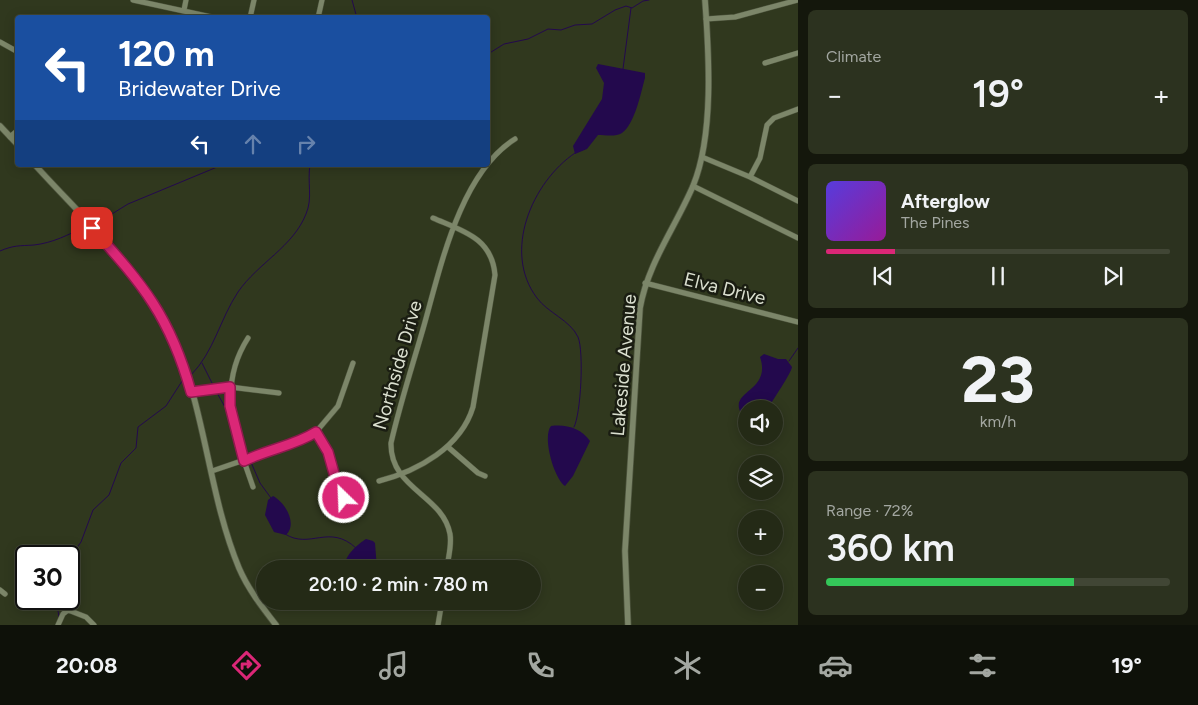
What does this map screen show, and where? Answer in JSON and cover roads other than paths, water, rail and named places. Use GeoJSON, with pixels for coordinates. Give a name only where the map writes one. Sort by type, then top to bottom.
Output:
{"type":"FeatureCollection","features":[{"type":"Feature","properties":{"kind":"street"},"geometry":{"type":"LineString","coordinates":[[133,0],[204,15]]}},
{"type":"Feature","properties":{"kind":"street"},"geometry":{"type":"LineString","coordinates":[[184,10],[186,0]]}},
{"type":"Feature","properties":{"kind":"street"},"geometry":{"type":"LineString","coordinates":[[251,15],[254,0]]}},
{"type":"Feature","properties":{"kind":"street"},"geometry":{"type":"LineString","coordinates":[[319,15],[322,0]]}},
{"type":"Feature","properties":{"kind":"street","name":"Lakeside Avenue"},"geometry":{"type":"LineString","coordinates":[[628,625],[625,551],[638,322],[645,283],[693,186],[702,157],[706,123],[705,0]]}},
{"type":"Feature","properties":{"kind":"street"},"geometry":{"type":"LineString","coordinates":[[706,18],[735,17],[798,0]]}},
{"type":"Feature","properties":{"kind":"street"},"geometry":{"type":"LineString","coordinates":[[0,42],[15,50]]}},
{"type":"Feature","properties":{"kind":"street"},"geometry":{"type":"LineString","coordinates":[[765,63],[798,53]]}},
{"type":"Feature","properties":{"kind":"street"},"geometry":{"type":"LineString","coordinates":[[750,177],[760,158],[767,125],[774,118],[798,110]]}},
{"type":"Feature","properties":{"kind":"street"},"geometry":{"type":"LineString","coordinates":[[0,126],[15,142]]}},
{"type":"Feature","properties":{"kind":"street"},"geometry":{"type":"LineString","coordinates":[[10,137],[15,133]]}},
{"type":"Feature","properties":{"kind":"street","name":"Northside Drive"},"geometry":{"type":"LineString","coordinates":[[490,160],[506,144],[515,139]]}},
{"type":"Feature","properties":{"kind":"street"},"geometry":{"type":"LineString","coordinates":[[702,157],[750,177],[798,201]]}},
{"type":"Feature","properties":{"kind":"street"},"geometry":{"type":"LineString","coordinates":[[37,167],[138,280],[152,299],[175,341],[191,392],[239,569],[256,598],[276,625]]}},
{"type":"Feature","properties":{"kind":"street","name":"Northside Drive"},"geometry":{"type":"LineString","coordinates":[[448,560],[450,543],[445,520],[432,503],[415,490],[400,474],[394,461],[391,442],[454,227],[469,193],[485,167]]}},
{"type":"Feature","properties":{"kind":"street"},"geometry":{"type":"LineString","coordinates":[[693,186],[798,238]]}},
{"type":"Feature","properties":{"kind":"street"},"geometry":{"type":"LineString","coordinates":[[379,481],[400,474],[448,447],[470,418],[473,407],[495,276],[494,263],[490,253],[478,240],[433,218]]}},
{"type":"Feature","properties":{"kind":"street","name":"Elva Drive"},"geometry":{"type":"LineString","coordinates":[[645,283],[798,322]]}},
{"type":"Feature","properties":{"kind":"street"},"geometry":{"type":"LineString","coordinates":[[248,338],[235,362],[230,387],[230,406],[244,461],[253,487]]}},
{"type":"Feature","properties":{"kind":"street"},"geometry":{"type":"LineString","coordinates":[[212,471],[297,442],[316,432],[338,406],[353,363]]}},
{"type":"Feature","properties":{"kind":"street"},"geometry":{"type":"LineString","coordinates":[[191,392],[230,387],[279,393]]}},
{"type":"Feature","properties":{"kind":"street"},"geometry":{"type":"LineString","coordinates":[[316,432],[328,452],[337,484],[344,498]]}},
{"type":"Feature","properties":{"kind":"street"},"geometry":{"type":"LineString","coordinates":[[448,447],[478,473],[485,476]]}},
{"type":"Feature","properties":{"kind":"street"},"geometry":{"type":"LineString","coordinates":[[0,590],[5,594]]}},
{"type":"Feature","properties":{"kind":"street"},"geometry":{"type":"LineString","coordinates":[[58,625],[63,614],[68,610],[86,617],[94,625]]}},
{"type":"Feature","properties":{"kind":"street"},"geometry":{"type":"LineString","coordinates":[[438,625],[440,610]]}},
{"type":"Feature","properties":{"kind":"waterway"},"geometry":{"type":"LineString","coordinates":[[352,0],[356,15]]}},
{"type":"Feature","properties":{"kind":"waterway"},"geometry":{"type":"LineString","coordinates":[[490,53],[504,44],[528,39],[548,29],[561,30],[575,25],[592,24],[615,10],[626,6],[632,8],[643,1],[649,0]]}},
{"type":"Feature","properties":{"kind":"waterway"},"geometry":{"type":"LineString","coordinates":[[623,69],[631,8]]}},
{"type":"Feature","properties":{"kind":"waterway"},"geometry":{"type":"LineString","coordinates":[[574,427],[581,382],[580,344],[578,337],[570,326],[537,298],[527,280],[522,260],[522,240],[527,219],[535,199],[546,181],[575,153]]}},
{"type":"Feature","properties":{"kind":"waterway"},"geometry":{"type":"LineString","coordinates":[[92,221],[107,217],[128,204],[217,167]]}},
{"type":"Feature","properties":{"kind":"waterway"},"geometry":{"type":"LineString","coordinates":[[191,375],[206,356],[238,292],[255,272],[284,246],[300,226],[308,208],[310,167]]}},
{"type":"Feature","properties":{"kind":"waterway"},"geometry":{"type":"LineString","coordinates":[[0,251],[54,240],[85,226]]}},
{"type":"Feature","properties":{"kind":"waterway"},"geometry":{"type":"LineString","coordinates":[[789,361],[798,348]]}},
{"type":"Feature","properties":{"kind":"waterway"},"geometry":{"type":"LineString","coordinates":[[202,363],[214,387]]}},
{"type":"Feature","properties":{"kind":"waterway"},"geometry":{"type":"LineString","coordinates":[[79,545],[93,510],[109,495],[121,463],[136,448],[138,427],[166,406],[184,378]]}},
{"type":"Feature","properties":{"kind":"waterway"},"geometry":{"type":"LineString","coordinates":[[216,391],[230,416]]}},
{"type":"Feature","properties":{"kind":"waterway"},"geometry":{"type":"LineString","coordinates":[[237,428],[249,456]]}},
{"type":"Feature","properties":{"kind":"waterway"},"geometry":{"type":"LineString","coordinates":[[250,460],[260,483],[271,498]]}},
{"type":"Feature","properties":{"kind":"waterway"},"geometry":{"type":"LineString","coordinates":[[285,534],[303,539],[337,538],[346,541],[356,548]]}},
{"type":"Feature","properties":{"kind":"waterway"},"geometry":{"type":"LineString","coordinates":[[58,610],[59,617]]}}]}
